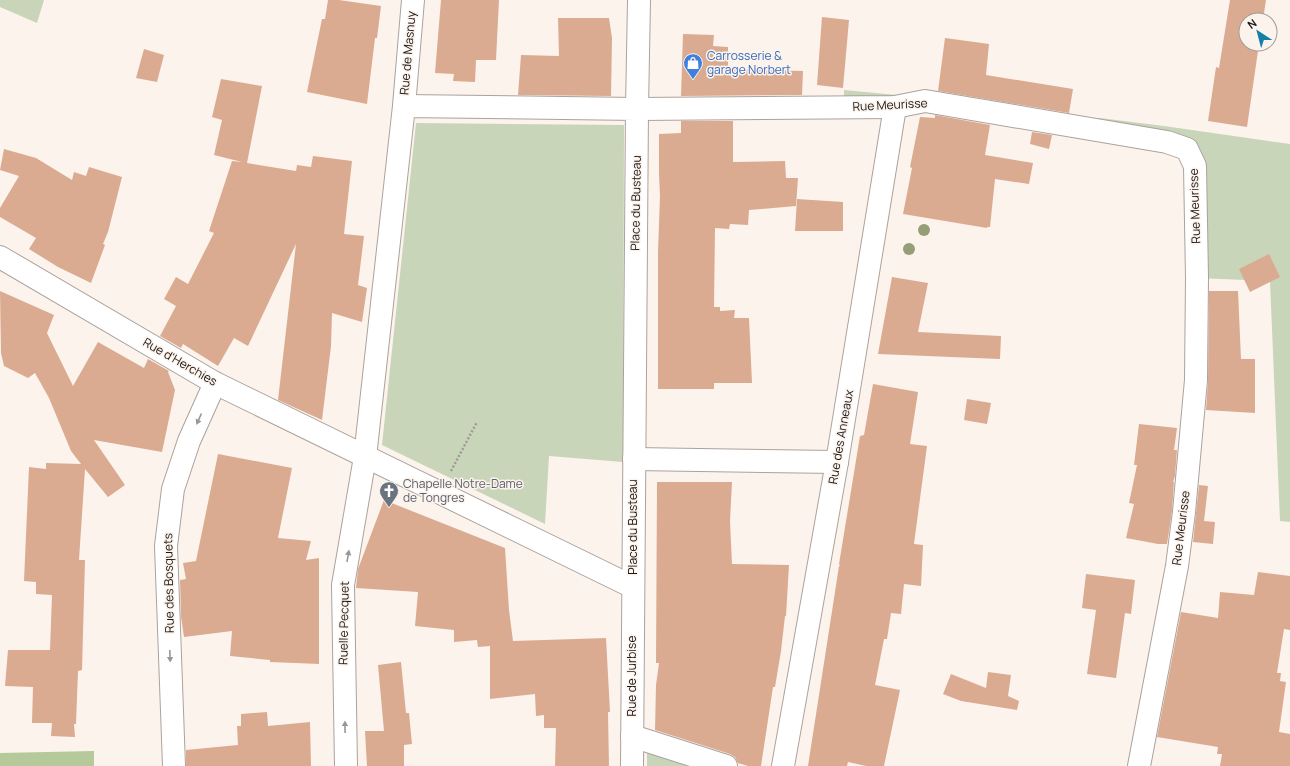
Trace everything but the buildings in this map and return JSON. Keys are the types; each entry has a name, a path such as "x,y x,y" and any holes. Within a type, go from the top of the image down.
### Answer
{"street":[{"name":"Rue de Masnuy","path":"404,106 412,0"},
{"name":"Place du Busteau","path":"365,457 633,587 639,0"},
{"name":"Rue Meurisse","path":"637,109 895,107 925,101 1167,142 1187,149 1195,166 1197,278 1196,388 1184,512 1176,566 1139,766"},
{"path":"365,457 404,106 637,109"},
{"name":"Rue des Anneaux","path":"783,766 837,462 895,107"},
{"name":"Rue d'Herchies","path":"0,257 215,383 365,457"},
{"name":"Rue des Bosquets","path":"174,766 166,546 173,489 189,441 215,383"},
{"name":"Ruelle Pecquet","path":"346,766 343,585 365,457"},
{"path":"634,460 837,462"},
{"name":"Rue de Jurbise","path":"632,766 633,587"},
{"path":"632,736 726,766"}],"path":[{"path":"439,493 477,422"}],"green space":[{"path":"0,0 44,0 37,23 0,7"},
{"path":"844,90 992,104 1068,120 1100,118 1290,144 1290,522 1280,521 1270,281 1197,278 1187,149 925,101 844,107"},
{"path":"416,123 624,125 623,462 549,456 545,524 382,445"},
{"path":"94,751 94,766 0,766 0,753"},
{"path":"647,752 690,766 647,766"}],"place":[{"name":"Carrosserie & garage Norbert","path":"693,80"},
{"name":"Chapelle Notre-Dame de Tongres","path":"389,508"}]}
